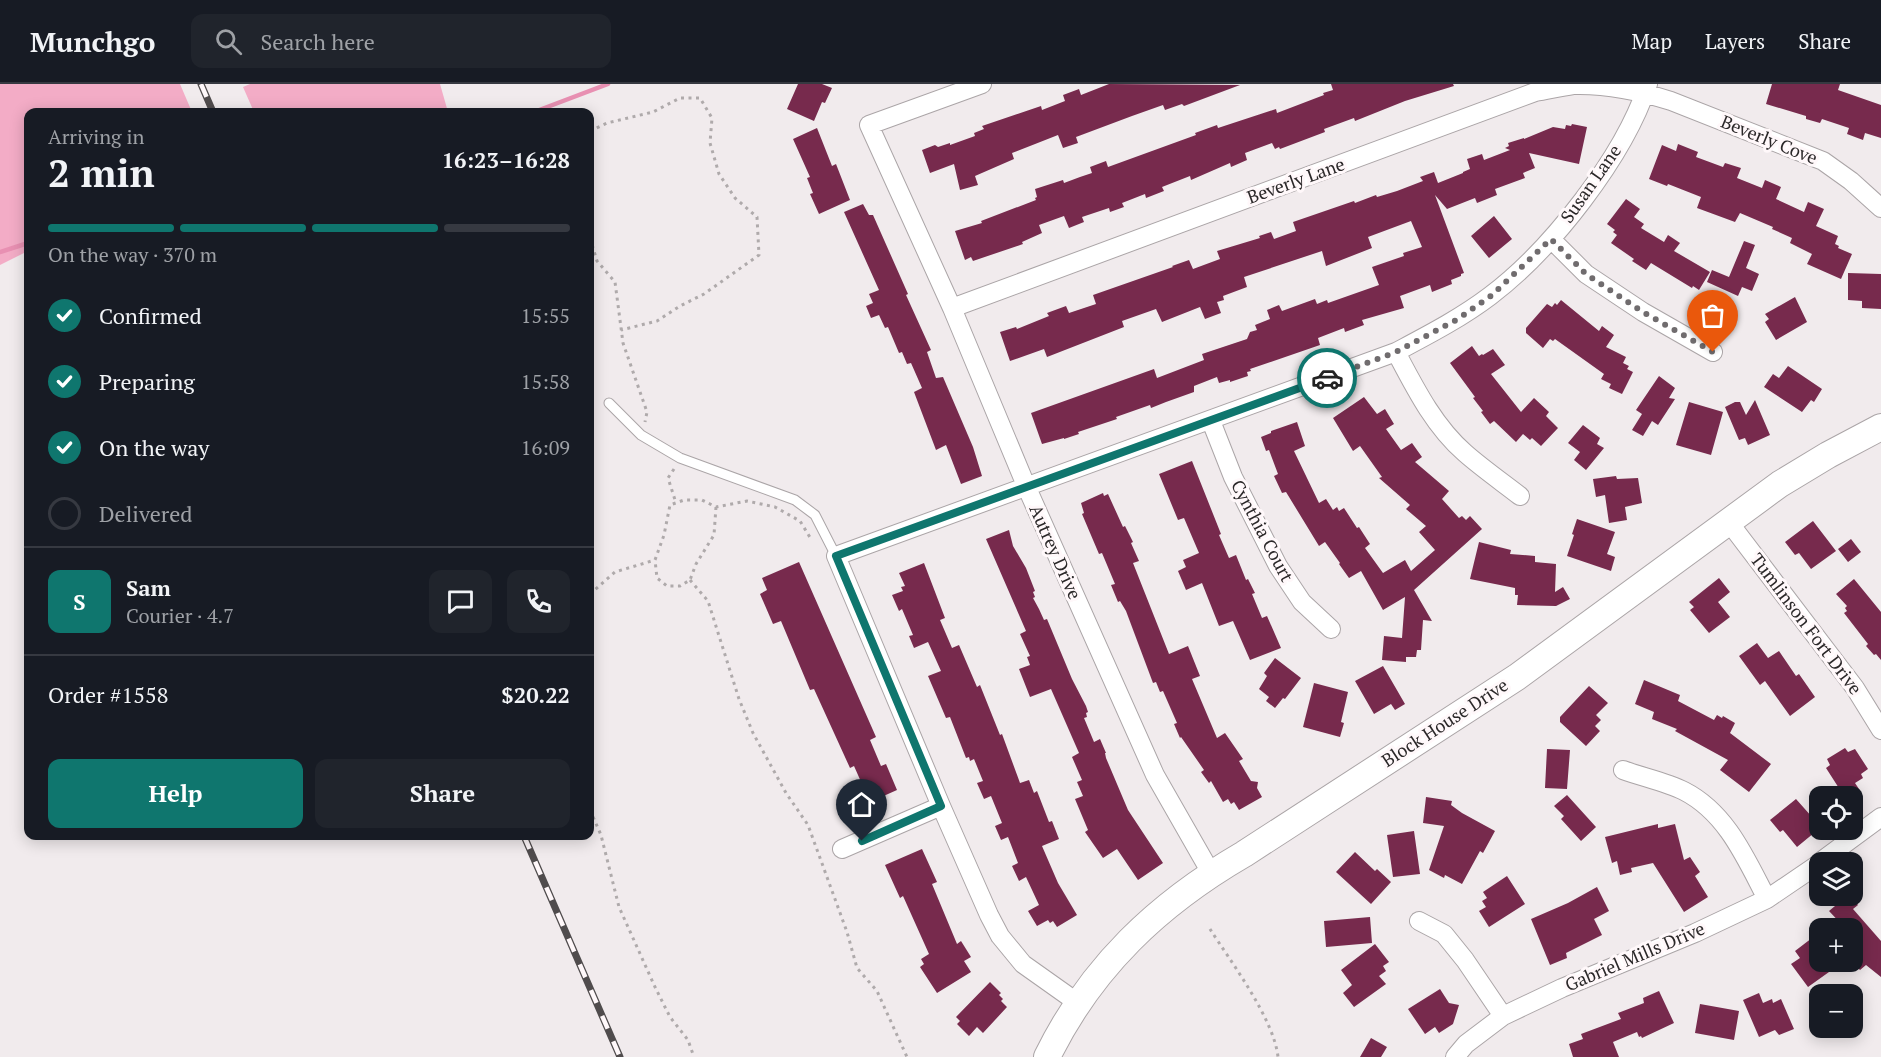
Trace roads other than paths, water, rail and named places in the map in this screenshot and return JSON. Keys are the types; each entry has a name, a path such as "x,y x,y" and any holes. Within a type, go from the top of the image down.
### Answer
{"street":[{"name":"Autrey Drive","path":"982,84 869,125 952,308 1027,488 1155,775 1211,873"},
{"name":"Beverly Lane","path":"952,308 1535,92 1573,85 1646,88"},
{"name":"Beverly Cove","path":"1646,88 1671,101 1823,161 1851,181 1881,208"},
{"name":"Susan Lane","path":"836,556 1396,352 1458,319 1492,295 1551,239 1595,182 1622,141 1646,88"},
{"path":"1551,239 1586,274 1643,312 1713,352"},
{"path":"1396,352 1416,391 1438,424 1464,452 1520,496"},
{"name":"Cynthia Court","path":"1211,421 1233,477 1278,566 1302,602 1331,629"},
{"name":"Block House Drive","path":"1047,1054 1078,1003 1106,965 1136,933 1174,900 1211,873 1517,677 1780,484 1881,427"},
{"name":"Tumlinson Fort Drive","path":"1728,521 1855,688 1881,730"},
{"path":"836,556 941,806 999,936 1023,964 1078,1003"},
{"path":"1623,770 1684,791 1709,809 1728,829 1767,899"},
{"path":"842,849 941,806"},
{"name":"Gabriel Mills Drive","path":"1835,852 1881,817"},
{"name":"Gabriel Mills Drive","path":"1455,1057 1466,1044 1503,1016 1562,988 1695,933 1767,899 1809,870"},
{"path":"1419,921 1444,934 1465,960 1503,1016"}],"lane":[{"path":"609,404 641,435 680,458 795,500 815,515 836,556"}],"waterway":[{"path":"545,108 608,84"},
{"path":"0,252 24,244"}],"railway":[{"path":"201,84 211,108"},
{"path":"526,840 620,1057"}]}
